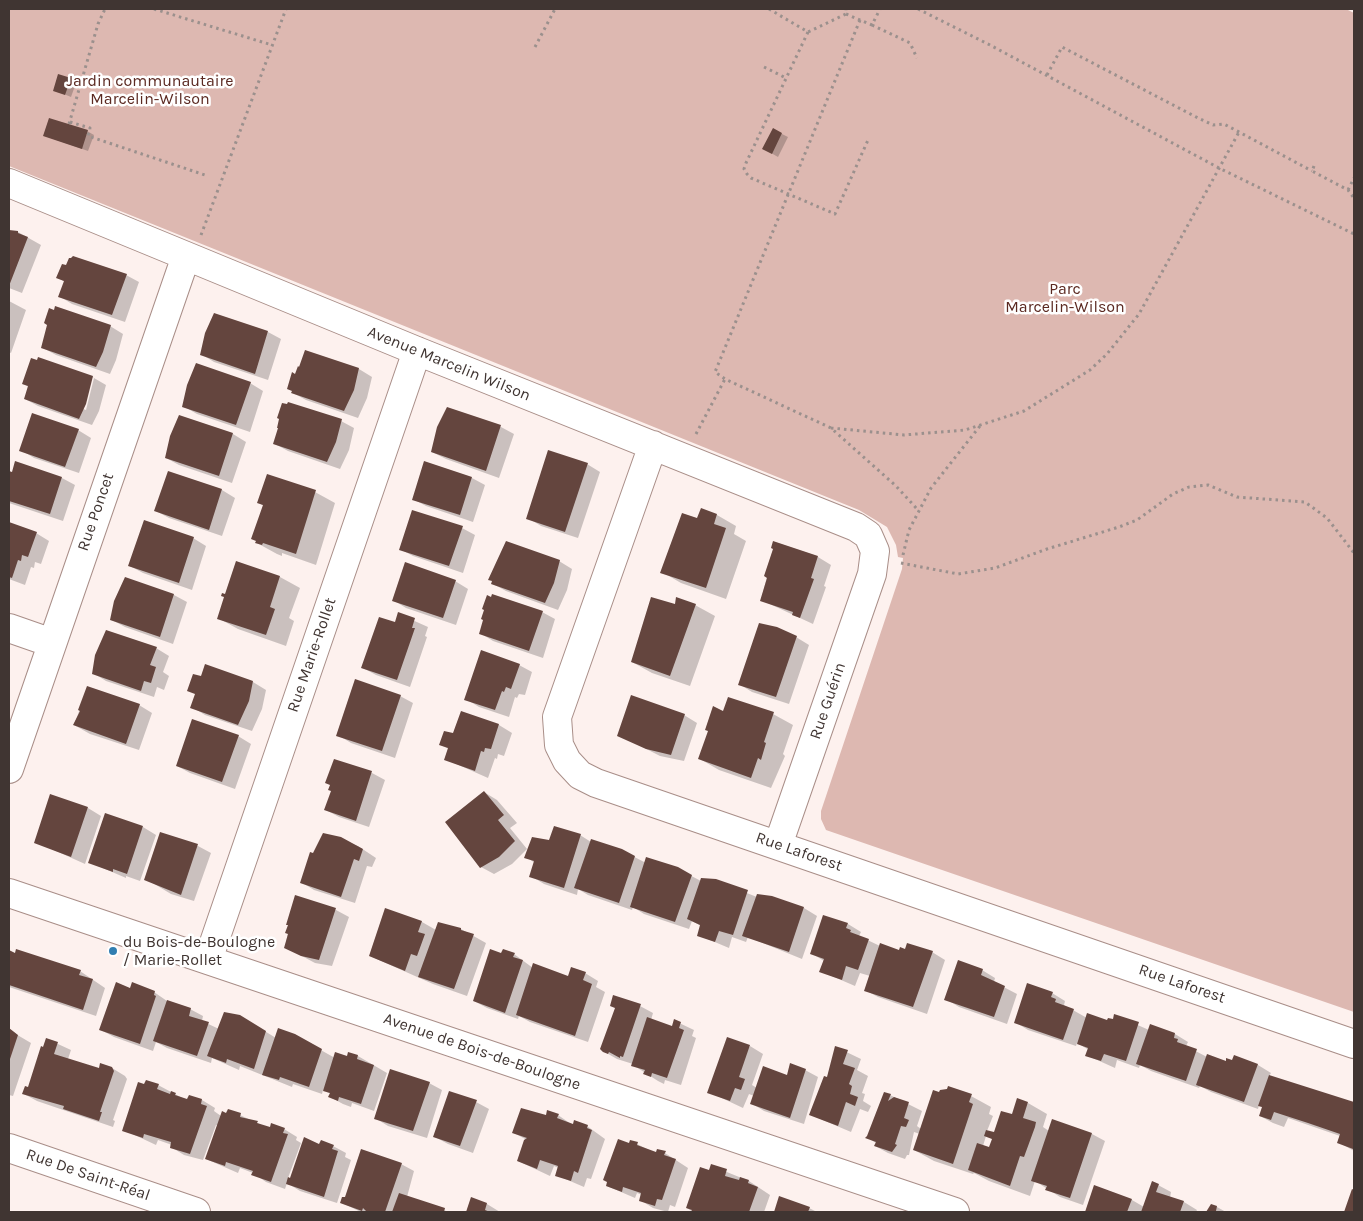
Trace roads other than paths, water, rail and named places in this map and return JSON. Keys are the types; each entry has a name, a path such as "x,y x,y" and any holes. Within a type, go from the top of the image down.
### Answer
{"street":[{"name":"Avenue Marcelin Wilson","path":"9,183 192,249 416,351 856,527 872,540 876,557"},
{"name":"Rue Poncet","path":"9,769 171,294 192,249"},
{"name":"Rue Marie-Rollet","path":"208,960 416,351"},
{"name":"Rue Laforest","path":"653,445 559,708 556,726 559,745 567,761 587,779 1354,1044"},
{"name":"Rue Guérin","path":"778,845 868,587 876,557"},
{"path":"9,628 52,643"},
{"name":"Avenue de Bois-de-Boulogne","path":"9,893 955,1212"},
{"name":"Rue De Saint-Réal","path":"9,1148 196,1212"}],"place":[{"name":"du Bois-de-Boulogne / Marie-Rollet","path":"113,951"}],"park label":[{"name":"Jardin communautaire Marcelin-Wilson","path":"150,90"},
{"name":"Parc Marcelin-Wilson","path":"1065,298"}]}
